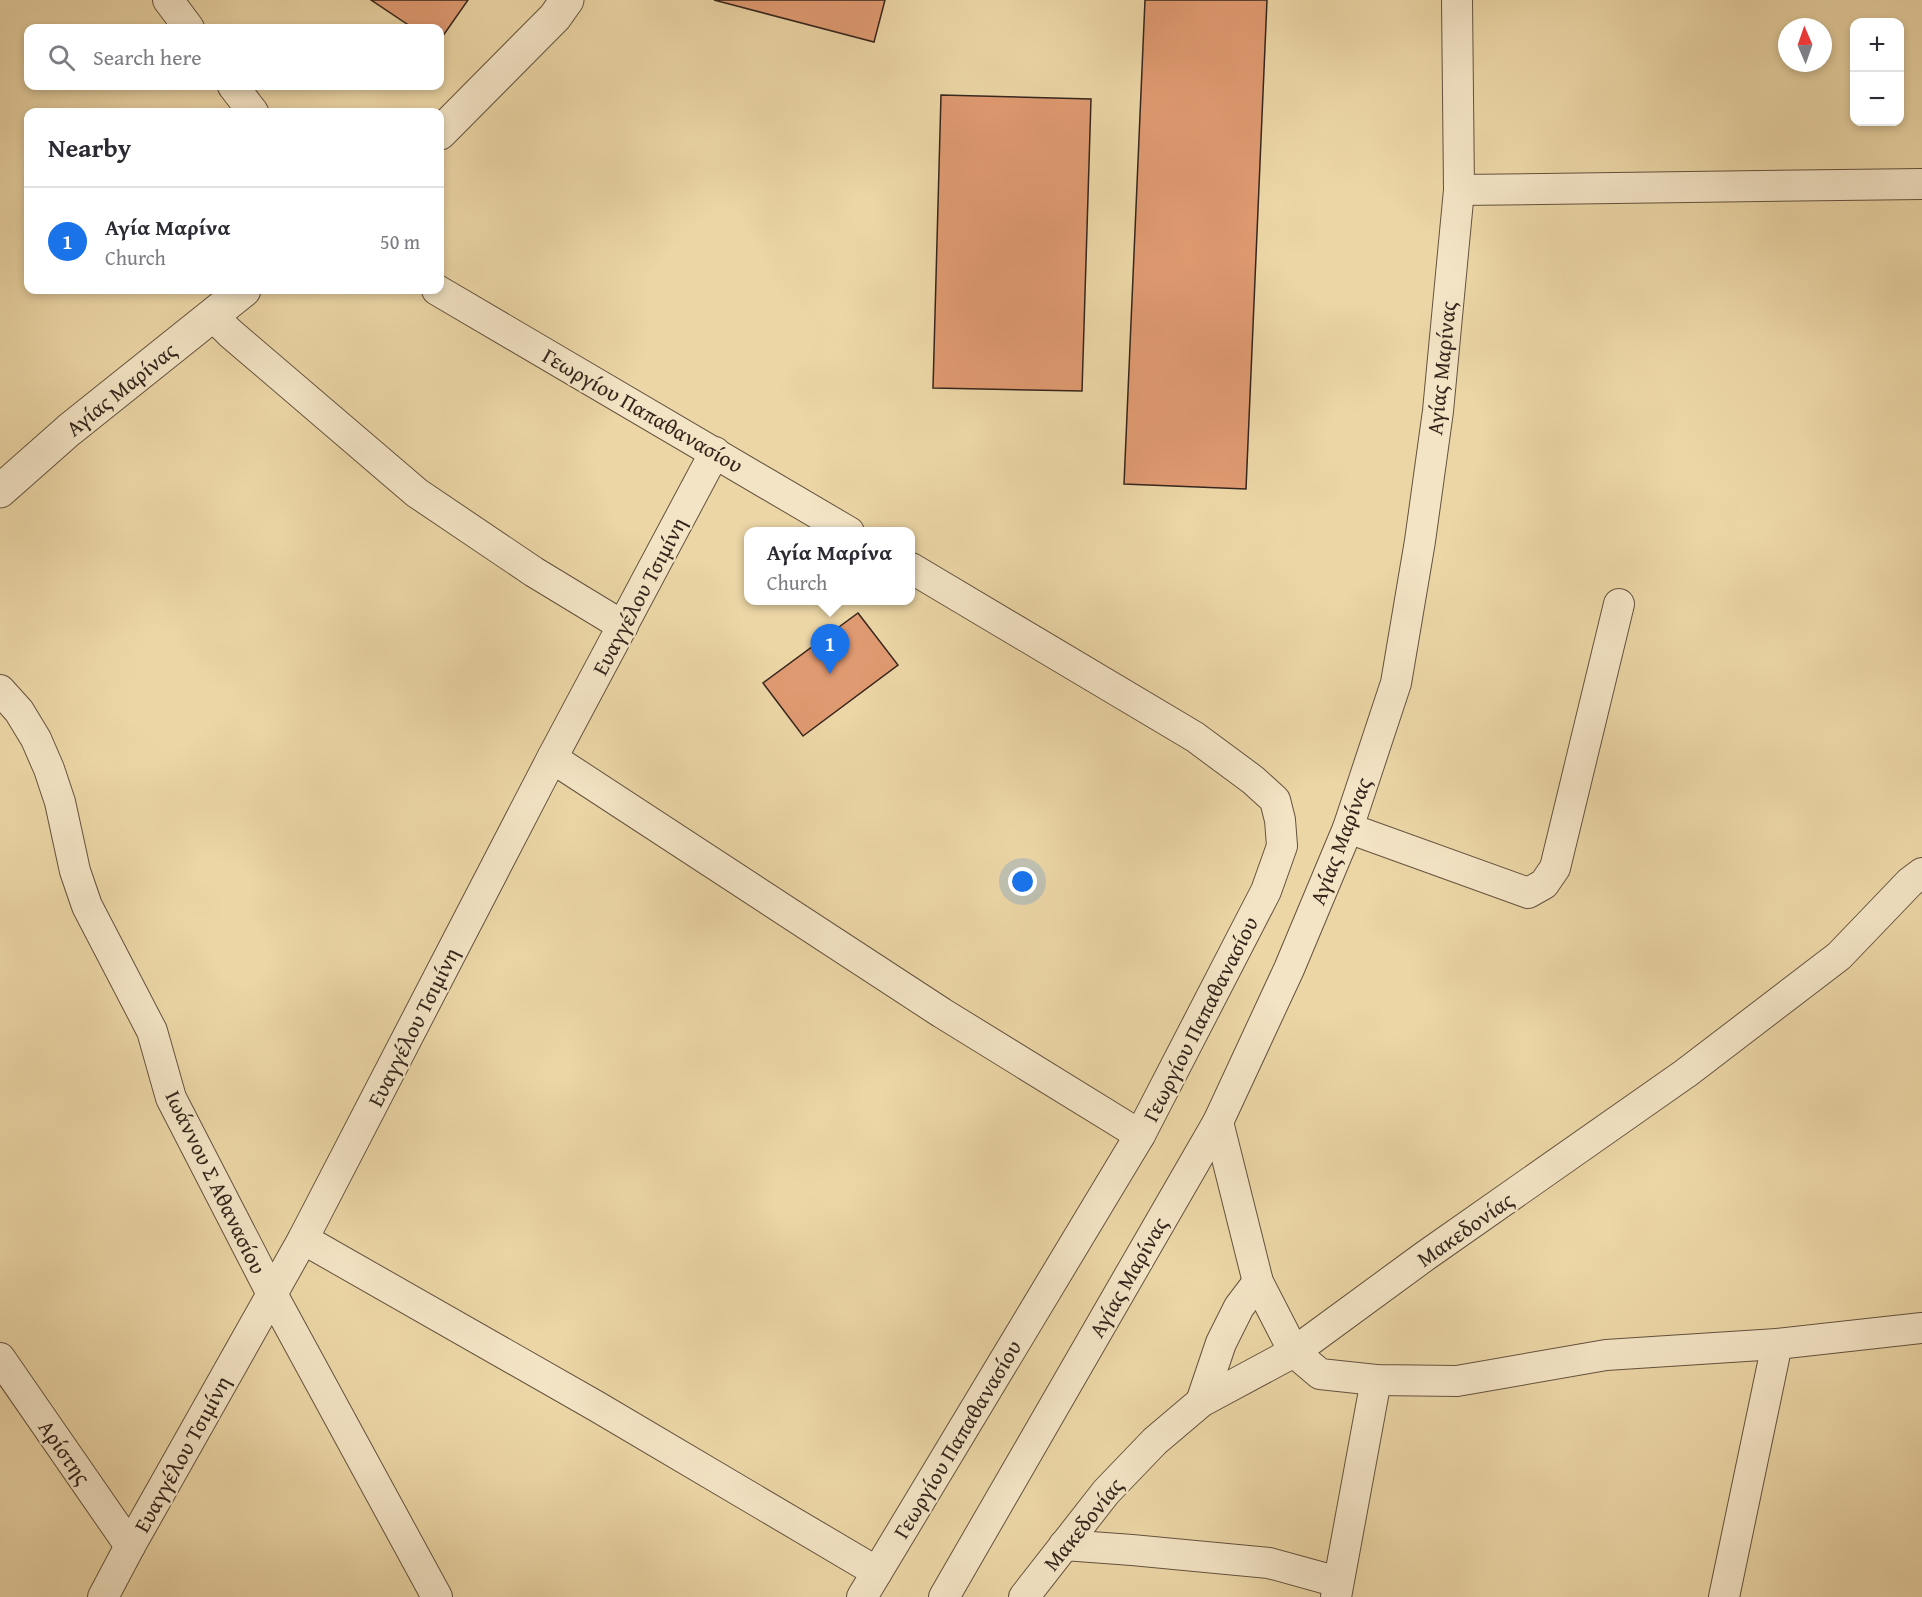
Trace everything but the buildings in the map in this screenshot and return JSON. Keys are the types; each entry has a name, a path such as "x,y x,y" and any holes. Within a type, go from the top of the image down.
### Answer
{"street":[{"path":"168,0 186,24"},
{"path":"444,129 555,17 567,0"},
{"name":"Αγίας Μαρίνας","path":"944,1597 1218,1122 1289,969 1348,828 1396,683 1420,540 1436,423 1459,190 1457,0"},
{"path":"236,90 250,108"},
{"path":"1459,190 1922,184"},
{"name":"Αγίας Μαρίνας","path":"0,491 69,430 239,294"},
{"name":"Γεωργίου Παπαθανασίου","path":"444,294 842,527"},
{"path":"212,315 417,493 534,572 623,626"},
{"name":"Ευαγγέλου Τσιμίνη","path":"103,1597 303,1239 552,758 715,452"},
{"name":"Γεωργίου Παπαθανασίου","path":"862,1597 1140,1135 1266,891 1282,846 1280,820 1275,800 1253,780 1195,737 915,570"},
{"path":"1348,828 1528,892 1544,884 1555,868 1619,604"},
{"name":"Ιωάννου Σ Αθανασίου","path":"0,690 19,711 45,759 60,802 75,871 87,906 152,1031 171,1098 272,1294 437,1597"},
{"path":"552,758 942,1013 1140,1135"},
{"name":"Μακεδονίας","path":"1024,1597 1106,1492 1155,1441 1201,1402 1294,1352 1425,1256 1686,1073 1839,956 1910,882 1922,873"},
{"path":"1218,1122 1258,1282 1294,1352 1320,1374 1376,1380 1457,1381 1606,1355 1777,1344 1922,1328"},
{"path":"303,1239 596,1406 877,1572"},
{"path":"1201,1402 1221,1343 1239,1307 1258,1282"},
{"path":"1724,1597 1777,1344"},
{"name":"Αρίστης","path":"0,1358 130,1546"},
{"path":"1064,1545 1269,1563 1337,1590 1376,1380"}],"place":[{"name":"Αγία Μαρίνα","path":"830,674"}]}
